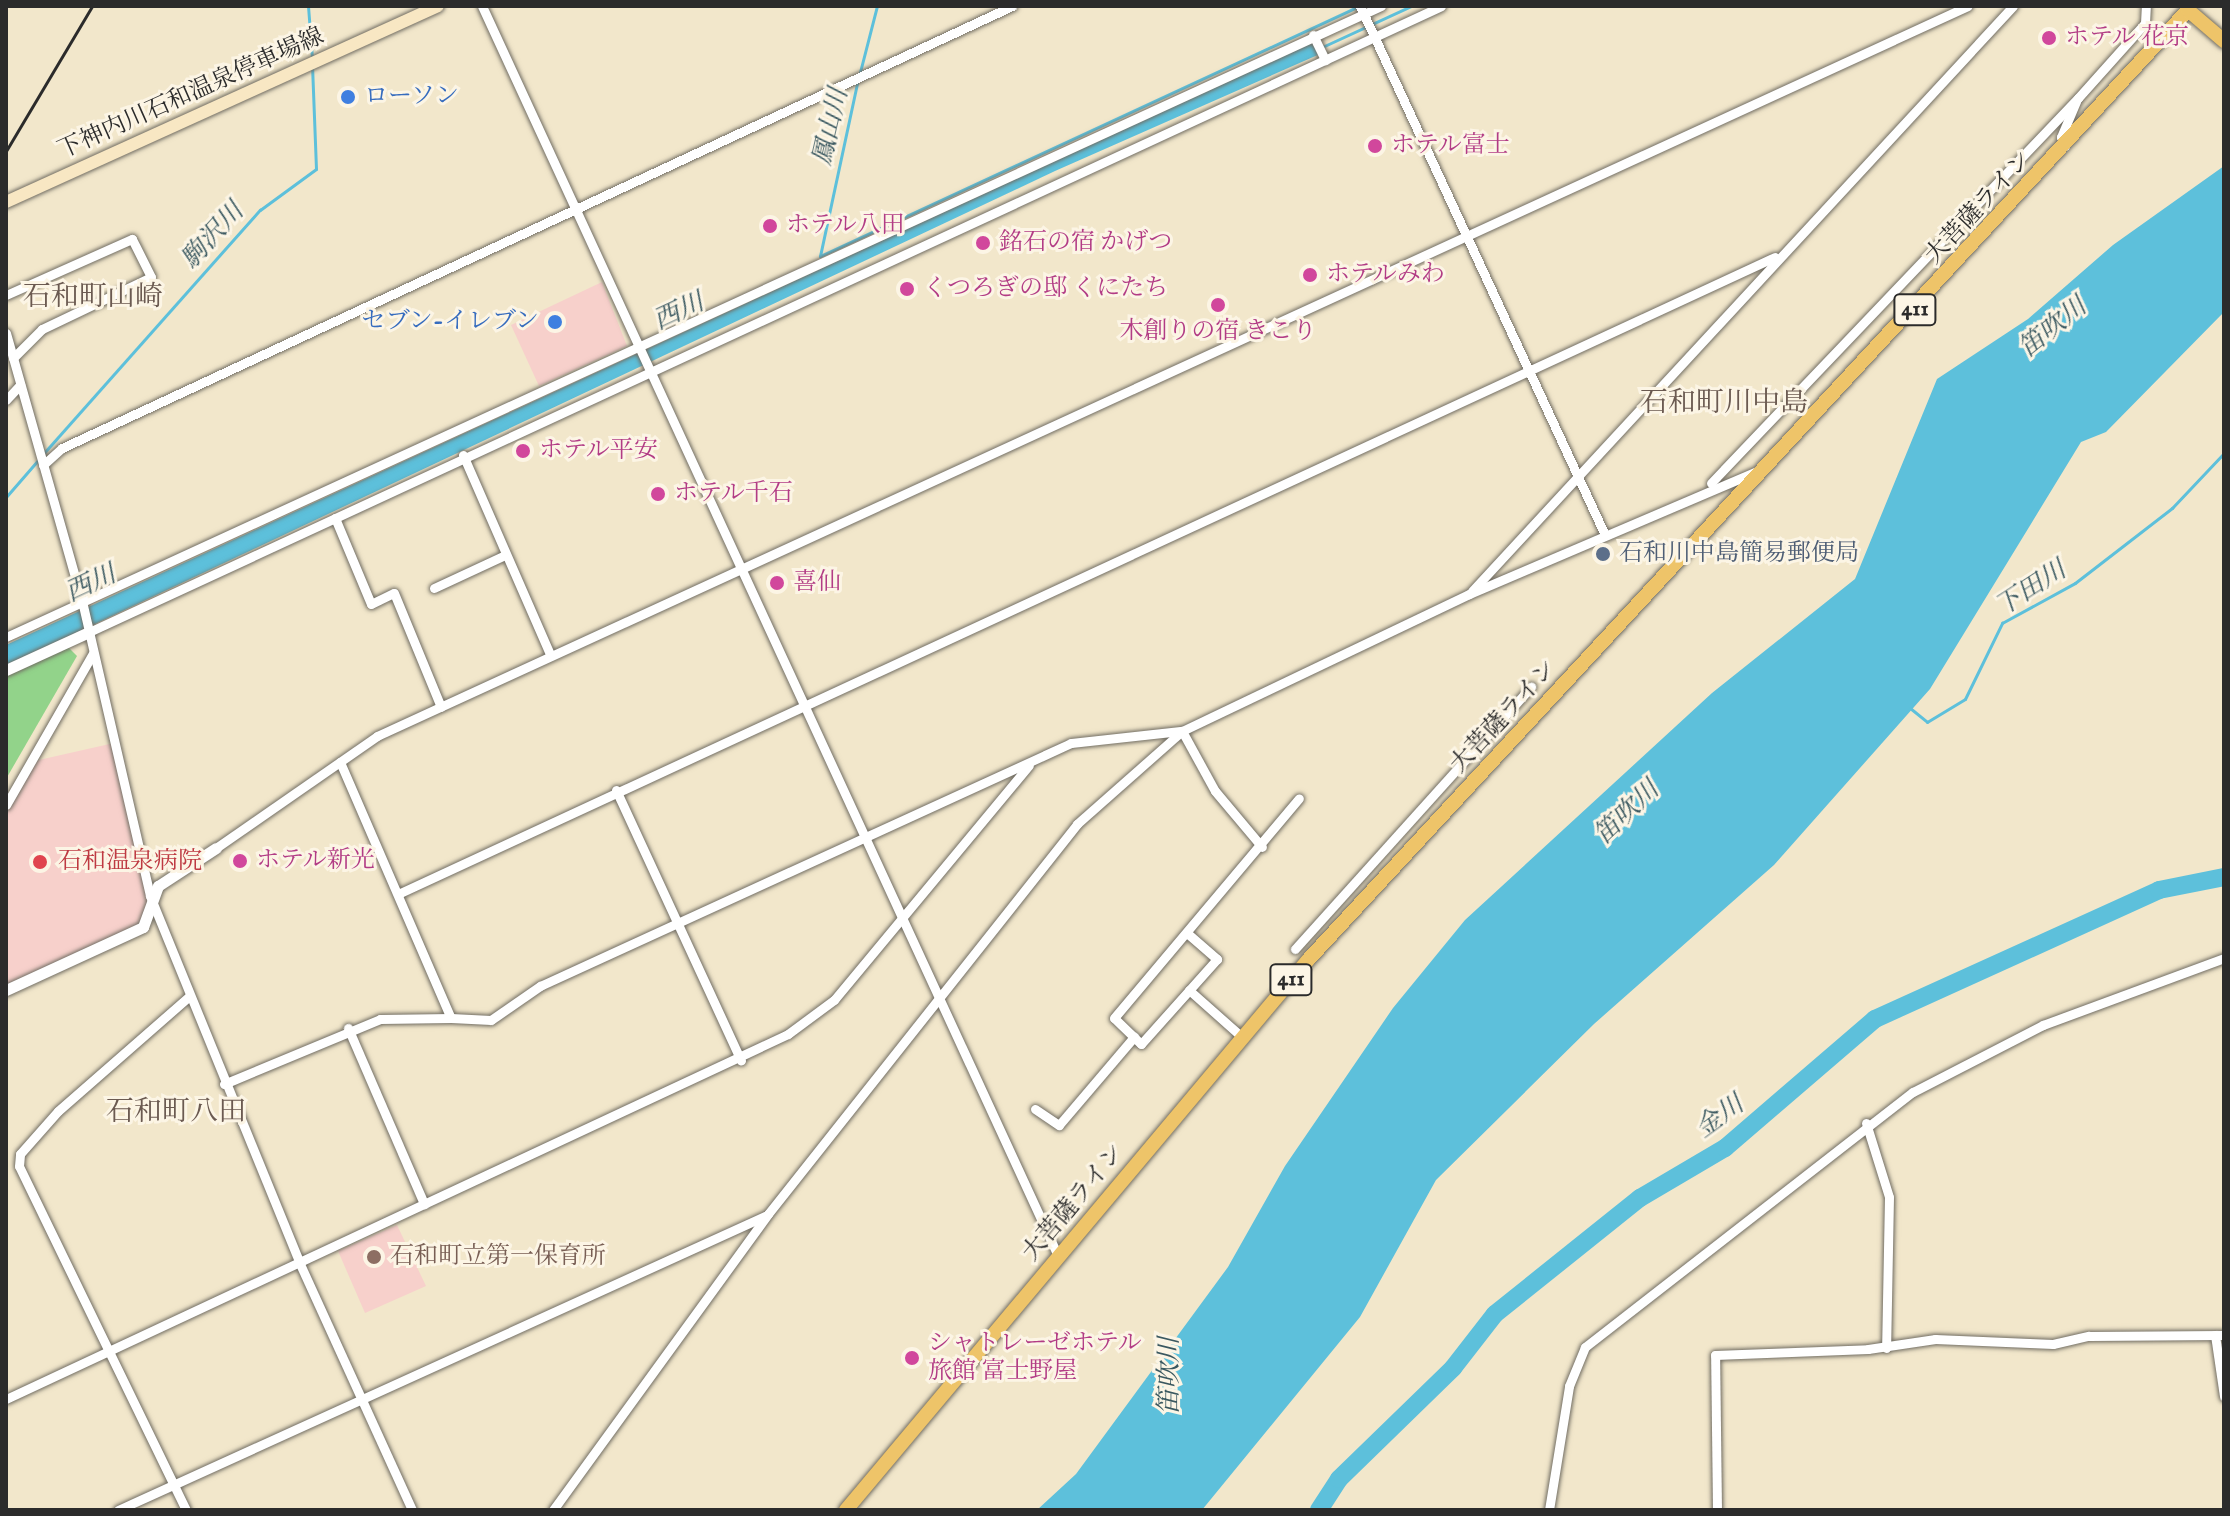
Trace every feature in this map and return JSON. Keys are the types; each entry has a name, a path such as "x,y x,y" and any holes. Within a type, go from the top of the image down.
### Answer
{"highway":[{"name":"大菩薩ライン","path":"846,1510 1242,1037 1375,888 1760,470 2065,147 2188,7 2224,41"}],"main road":[{"name":"下神内川石和温泉停車場線","path":"6,202 438,6"}],"street":[{"path":"482,6 572,210 639,346 899,920 1058,1256"},
{"path":"43,465 62,448 1012,6"},
{"path":"6,637 1315,37 1362,12 1381,6"},
{"path":"6,670 335,518 463,455 1371,35 1441,6"},
{"path":"6,990 143,927 150,896 340,762 441,707 737,568 1968,6"},
{"path":"1469,594 1775,257 2013,6"},
{"path":"1705,488 2078,98 2145,23 2146,6"},
{"path":"1362,12 1573,477 1605,535"},
{"path":"1315,37 1324,57"},
{"path":"2065,147 2061,137 2078,98"},
{"path":"6,295 132,239 151,277 42,329 13,358"},
{"path":"398,894 1523,369 1775,257"},
{"path":"6,333 83,604 150,896 188,997 300,1264 412,1510"},
{"path":"6,400 20,385"},
{"path":"463,455 503,556 551,656"},
{"path":"553,1510 768,1214 1077,824 1182,731 1469,594 1705,488 1760,470"},
{"path":"335,518 371,604 394,593 441,707"},
{"path":"434,588 503,556"},
{"path":"6,805 93,653"},
{"path":"1295,949 1531,687"},
{"path":"224,1084 348,1028 380,1019 491,1020 540,986 861,837 1029,765 1071,743 1182,731"},
{"path":"1182,731 1215,791 1262,847"},
{"path":"340,762 451,1018"},
{"path":"6,1399 741,1060 834,1000 1029,765"},
{"path":"616,790 741,1060"},
{"path":"1187,933 1217,959 1141,1044 1114,1018 1187,933 1262,847 1299,798"},
{"path":"1363,873 1375,888"},
{"path":"1549,1510 1569,1386 1585,1347 1635,1314 1866,1123 2043,1025 2224,958"},
{"path":"1189,990 1242,1037"},
{"path":"186,1510 20,1154 58,1111 188,997"},
{"path":"348,1028 424,1204"},
{"path":"1035,1109 1059,1125 1134,1037"},
{"path":"1866,1123 1889,1197 1886,1348"},
{"path":"118,1510 768,1214"},
{"path":"1717,1510 1715,1355 1886,1348 1935,1339 2053,1344 2089,1336 2220,1335 2224,1396"}],"shaded area":[{"path":"602,282 627,346 539,386 511,325"},
{"path":"114,743 150,896 143,927 6,990 6,805 30,762"},
{"path":"397,1225 426,1286 365,1313 338,1251"}],"green space":[{"path":"67,646 77,656 6,779 6,675"}],"water":[{"path":"1314,41 1320,54 1055,171 6,666 6,645"},
{"name":"笛吹川","path":"2224,166 2224,312 2106,432 2081,442 1930,689 1774,865 1594,1024 1436,1180 1360,1317 1202,1510 1037,1510 1076,1474 1228,1267 1285,1166 1393,1008 1465,920 1712,693 1855,579 1937,379 2028,319 2113,245"}],"waterway":[{"name":"駒沢川","path":"308,6 312,58"},
{"name":"鳳山川","path":"860,72 877,6"},
{"name":"西川","path":"820,256 1359,6"},
{"path":"1320,48 1411,6"},
{"name":"駒沢川","path":"43,454 260,210 316,169 312,66"},
{"name":"鳳山川","path":"820,256 858,79"},
{"name":"下田川","path":"1910,708 1927,722 1965,699 2002,623 2075,583 2172,508 2224,453"},
{"name":"駒沢川","path":"6,497 38,460"},
{"name":"金川","path":"1319,1510 1339,1479 1453,1368 1495,1314 1640,1198 1725,1148 1875,1019 2159,890 2224,877"}],"railway":[{"path":"6,151 92,6"}],"place":[{"name":"ホテル 花京","path":"2049,38"},
{"name":"ローソン","path":"348,97"},
{"name":"ホテル富士","path":"1375,146"},
{"name":"ホテル八田","path":"770,226"},
{"name":"銘石の宿 かげつ","path":"983,243"},
{"name":"ホテルみわ","path":"1310,275"},
{"name":"くつろぎの邸 くにたち","path":"907,289"},
{"name":"木創りの宿 きこり","path":"1218,305"},
{"name":"セブン-イレブン","path":"555,322"},
{"name":"ホテル平安","path":"523,451"},
{"name":"ホテル千石","path":"658,494"},
{"name":"石和川中島簡易郵便局","path":"1603,554"},
{"name":"喜仙","path":"777,583"},
{"name":"ホテル新光","path":"240,861"},
{"name":"石和温泉病院","path":"40,862"},
{"name":"石和町立第一保育所","path":"374,1257"},
{"name":"シャトレーゼホテル 旅館 富士野屋","path":"912,1358"}],"district":[{"name":"石和町山崎","path":"93,298"},
{"name":"石和町川中島","path":"1724,404"},
{"name":"石和町八田","path":"176,1113"}]}
